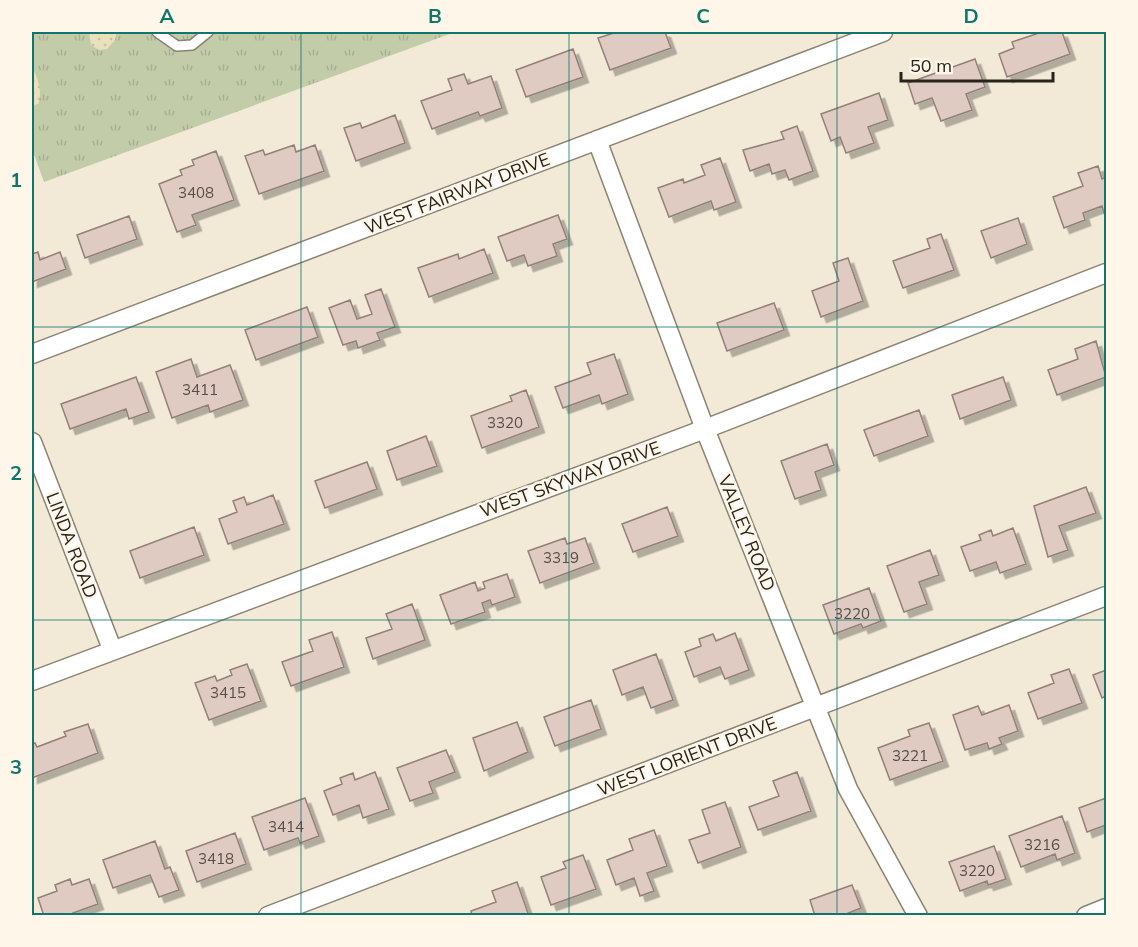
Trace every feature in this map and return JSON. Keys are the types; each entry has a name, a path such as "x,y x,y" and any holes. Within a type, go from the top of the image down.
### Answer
{"street":[{"name":"WEST FAIRWAY DRIVE","path":"32,354 883,32"},
{"name":"VALLEY ROAD","path":"597,140 705,429 848,789 918,915"},
{"name":"WEST SKYWAY DRIVE","path":"32,681 112,649 705,429 1107,273"},
{"name":"LINDA ROAD","path":"32,442 112,649"},
{"name":"WEST LORIENT DRIVE","path":"268,915 1107,596"},
{"path":"1086,915 1107,908"}],"lane":[{"path":"157,32 177,46 192,45 208,32"}],"green space":[{"path":"32,32 455,32 44,182 32,149"}],"sand":[{"path":"89,32 117,32 115,40 107,49 99,50 91,45"},
{"path":"32,67 38,80 40,94 39,103 32,107"}],"building":[{"path":"617,32 665,32 671,48 610,70 598,38"},
{"path":"1042,32 1062,32 1070,54 1007,77 999,54 1014,48 1012,42"},
{"path":"573,49 583,77 526,97 516,70"},
{"path":"975,59 985,87 966,94 972,110 941,121 932,98 915,104 908,83"},
{"path":"464,74 468,84 491,76 502,108 480,116 478,112 432,129 421,101 452,90 448,79"},
{"path":"879,93 888,120 868,127 874,143 846,153 840,137 831,141 821,114"},
{"path":"395,115 405,143 356,161 344,128 360,123 362,128"},
{"path":"797,126 813,171 789,180 785,170 772,174 769,164 750,171 743,150 784,139 781,132"},
{"path":"294,145 296,152 315,145 324,171 259,194 245,156 263,150 265,155"},
{"path":"216,151 234,200 192,215 196,225 177,232 159,184 182,175 180,170 194,165 192,160"},
{"path":"720,158 736,202 714,210 711,201 669,217 658,188 683,179 684,183 705,175 701,165"},
{"path":"1098,166 1102,179 1106,177 1106,212 1104,213 1102,206 1083,213 1085,220 1064,228 1053,197 1083,186 1078,173"},
{"path":"558,215 567,239 553,244 557,256 528,266 524,255 507,261 498,237"},
{"path":"129,216 137,239 85,258 77,235"},
{"path":"1018,218 1027,244 991,258 981,231"},
{"path":"941,234 954,270 903,288 893,261 930,248 927,239"},
{"path":"484,249 493,273 429,297 418,268 458,254 459,259"},
{"path":"38,252 40,260 60,252 66,269 32,282 32,254"},
{"path":"848,258 863,301 821,317 812,291 839,281 833,263"},
{"path":"381,289 395,327 377,333 380,340 358,348 356,341 343,345 329,308 350,300 357,319 372,314 365,295"},
{"path":"774,303 784,330 727,351 717,323"},
{"path":"307,307 318,337 256,360 245,330"},
{"path":"1096,341 1106,377 1057,395 1048,370 1078,359 1075,349"},
{"path":"614,354 628,394 602,404 599,395 563,408 555,387 591,374 587,363"},
{"path":"191,359 197,377 230,365 243,400 210,412 208,405 172,418 156,372"},
{"path":"136,377 149,412 129,419 126,409 70,429 61,404"},
{"path":"1003,377 1011,400 960,419 952,395"},
{"path":"526,390 539,427 482,448 471,416 512,401 510,396"},
{"path":"919,410 928,436 874,456 864,430"},
{"path":"426,436 437,466 397,480 387,451"},
{"path":"827,444 834,465 815,472 821,490 795,499 781,461"},
{"path":"367,462 377,489 325,508 315,481"},
{"path":"1086,487 1096,513 1059,526 1068,550 1048,557 1034,506"},
{"path":"273,495 284,524 228,544 219,519 237,512 233,501 244,497 247,505"},
{"path":"667,507 678,536 633,552 622,524"},
{"path":"194,527 204,555 140,578 130,551"},
{"path":"1013,528 1026,564 1000,573 996,562 970,571 961,547 981,540 979,535 991,530 993,536"},
{"path":"565,538 567,544 585,538 594,563 540,583 528,551"},
{"path":"930,550 939,575 919,582 927,604 904,612 887,566"},
{"path":"507,574 515,597 492,605 490,600 482,603 485,612 451,624 440,595 475,582 478,591 485,588 483,582"},
{"path":"869,588 881,621 863,628 861,624 834,634 823,605"},
{"path":"412,604 425,640 373,659 366,638 392,629 386,614"},
{"path":"332,632 344,667 291,686 282,662 313,651 309,640"},
{"path":"735,633 749,670 725,679 720,667 694,677 685,652 701,646 699,639 713,634 716,641"},
{"path":"656,654 673,700 651,708 643,687 622,695 613,670"},
{"path":"247,664 261,701 209,720 195,683 215,676 217,681 232,675 230,670"},
{"path":"1069,669 1082,703 1038,719 1028,693 1054,683 1051,675"},
{"path":"1106,670 1106,696 1102,698 1093,675"},
{"path":"591,700 601,729 555,746 544,717"},
{"path":"1009,705 1018,731 999,738 1002,744 989,749 987,743 965,750 953,715 978,706 982,715"},
{"path":"517,722 528,752 484,771 473,738"},
{"path":"929,723 943,761 890,780 878,748 910,736 908,730"},
{"path":"88,724 98,753 32,778 32,744 35,743 37,747 66,736 64,732"},
{"path":"446,750 455,772 429,782 433,793 410,801 397,768"},
{"path":"375,772 389,809 363,818 359,805 333,815 324,791 342,784 340,778 353,773 355,780"},
{"path":"797,772 811,811 758,830 749,807 779,796 773,781"},
{"path":"305,798 319,836 300,843 298,838 264,850 252,817"},
{"path":"1106,798 1106,825 1087,832 1079,808"},
{"path":"725,802 741,847 698,863 689,840 710,833 702,810"},
{"path":"1062,816 1075,853 1057,860 1055,854 1021,867 1009,836"},
{"path":"654,830 667,866 647,873 654,891 640,896 634,878 616,885 607,860 633,850 629,839"},
{"path":"235,833 246,864 197,882 186,851"},
{"path":"155,841 165,869 170,867 179,890 159,897 150,875 113,888 103,860"},
{"path":"994,846 1006,879 988,885 987,881 960,891 949,862"},
{"path":"583,855 596,889 551,905 541,877 566,868 563,862"},
{"path":"70,879 72,885 89,879 98,904 73,913 74,916 44,916 38,898 57,891 55,885"},
{"path":"517,882 529,916 472,916 471,911 496,902 492,891"},
{"path":"852,885 861,908 841,916 815,916 810,900"}]}
